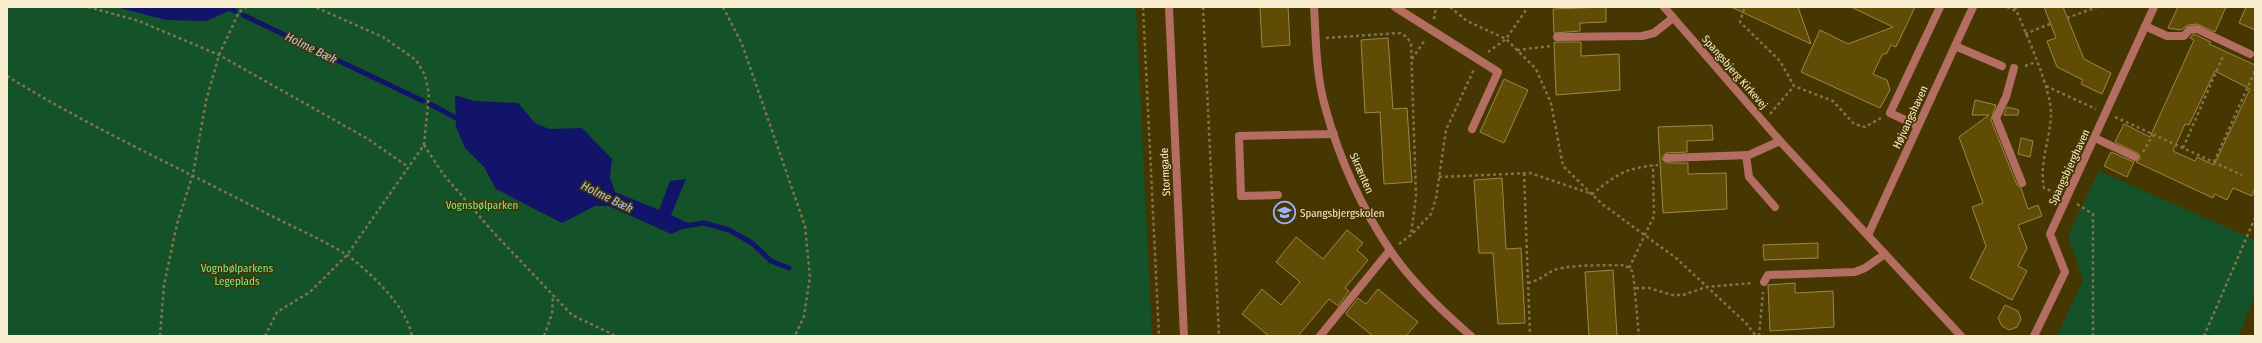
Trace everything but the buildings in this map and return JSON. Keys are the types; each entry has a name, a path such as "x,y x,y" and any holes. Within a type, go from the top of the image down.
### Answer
{"street":[{"name":"Stormgade","path":"1169,7 1184,336"},
{"name":"Skrænten","path":"1314,7 1317,60 1325,109 1360,197 1390,250 1416,282 1451,318 1472,336"},
{"path":"1395,7 1498,72 1472,129"},
{"name":"Spangsbjerg Kirkevej","path":"1664,7 1763,122 1960,336"},
{"path":"1918,126 1890,113 1940,7"},
{"name":"Højvangshaven","path":"1868,235 1973,7"},
{"name":"Spangsbjerghaven","path":"2034,336 2065,272 2050,234 2154,7"},
{"path":"1556,37 1642,36 1654,33 1673,18"},
{"path":"2145,26 2167,36 2184,36 2189,30 2197,29 2250,54"},
{"path":"1955,46 2002,66"},
{"path":"2014,68 2006,97 1996,118 2022,183"},
{"path":"1278,195 1241,196 1239,136 1334,134"},
{"path":"2095,138 2135,157"},
{"path":"1667,158 1746,155 1763,150 1780,140"},
{"path":"1746,155 1750,177 1775,207"},
{"path":"1320,336 1390,250"},
{"path":"1764,282 1768,275 1855,272 1865,268 1885,254"}],"path":[{"path":"88,7 139,21 219,55 368,139 407,166"},
{"path":"160,336 164,285 177,224 193,174 206,101 219,55 239,12 246,7"},
{"path":"265,336 277,312 310,292 347,255 407,166 424,145 429,94 424,75 416,60 383,37 316,7"},
{"path":"723,7 742,44 804,226 810,277 804,316 794,336"},
{"path":"1143,7 1159,336"},
{"path":"1203,7 1219,336"},
{"path":"1450,7 1467,21 1506,39 1536,69 1551,103 1563,166 1592,194 1644,236 1676,258 1746,323 1756,336"},
{"path":"1390,250 1411,235 1431,214 1439,177 1446,130 1478,60 1506,39 1528,7"},
{"path":"2007,7 2017,11"},
{"path":"2015,7 2045,86 2051,114 2041,174 2044,188 2093,214 2093,336"},
{"path":"2067,18 2098,7"},
{"path":"1744,9 1740,22 1780,60 1794,86 1833,100 1854,124 1865,128 1890,113"},
{"path":"2025,34 2050,24"},
{"path":"1316,39 1400,33 1407,37 1411,44 1416,196 1411,235"},
{"path":"1517,50 1551,47 1556,37"},
{"path":"2183,148 2228,44"},
{"path":"2214,162 2255,71"},
{"path":"7,76 48,101 193,174 347,255 386,290 410,327 412,336"},
{"path":"1763,122 1794,86"},
{"path":"2045,86 2242,175"},
{"path":"2135,157 2142,154 2153,135"},
{"path":"424,145 443,174 489,228 572,315 616,336"},
{"path":"1592,194 1619,173 1632,168 1661,165 1667,158"},
{"path":"1629,268 1654,216 1653,166"},
{"path":"1524,173 1530,336"},
{"path":"1439,177 1530,173 1592,194"},
{"path":"2204,336 2255,218"},
{"path":"1528,283 1539,281 1550,272 1561,268 1625,265 1633,272 1636,288 1638,336"},
{"path":"1636,288 1650,288 1672,295 1683,295 1706,287 1764,282 1759,336"},
{"path":"544,336 552,314 553,295"}],"green space":[{"path":"7,7 1136,7 1152,336 7,336"},
{"path":"2099,171 2255,240 2255,295 2239,336 2057,336 2083,280 2068,235"}],"water":[{"path":"116,7 230,7 231,10 207,21 166,20"},
{"path":"455,95 474,101 518,103 535,123 549,129 582,128 612,159 610,177 615,192 659,210 670,181 686,179 671,215 692,225 671,234 609,206 595,206 562,223 496,189 484,167 465,148 456,127"}],"waterway":[{"name":"Holme Bæk","path":"227,7 235,11"},
{"name":"Holme Bæk","path":"243,15 423,101"},
{"name":"Holme Bæk","path":"430,104 462,121"},
{"name":"Holme Bæk","path":"685,226 704,223 729,230 752,243 771,261 789,268"}],"place":[{"name":"Spangsbjergskolen","path":"1285,213"}],"park label":[{"name":"Vognsbølparken","path":"482,205"},
{"name":"Vognbølparkens Legeplads","path":"237,274"}]}
